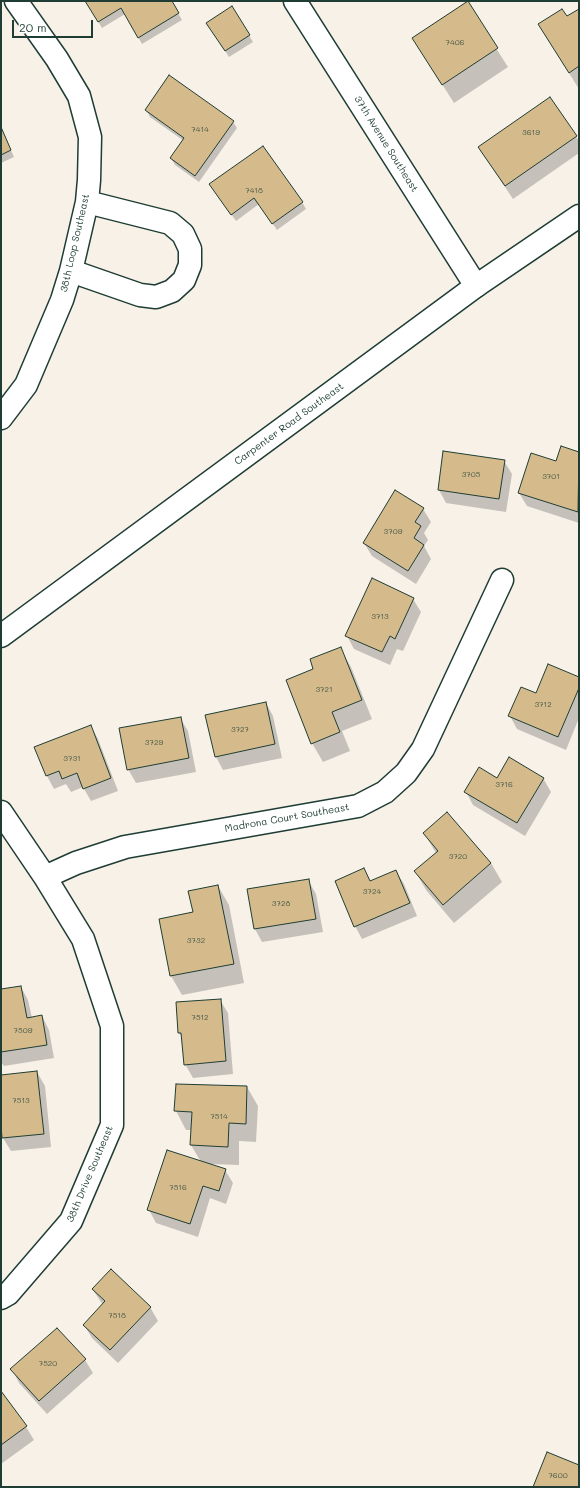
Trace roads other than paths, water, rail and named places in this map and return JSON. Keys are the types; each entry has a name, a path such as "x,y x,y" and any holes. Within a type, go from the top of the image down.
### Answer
{"street":[{"name":"38th Loop Southeast","path":"1,418 26,385 62,300 71,271 87,202 90,137 79,96 57,59 16,1"},
{"name":"37th Avenue Southeast","path":"295,1 476,286"},
{"path":"71,271 140,295 156,297 172,292 184,280 190,265 190,249 183,234 170,223 87,202"},
{"name":"Carpenter Road Southeast","path":"1,636 476,286 579,216"},
{"name":"Madrona Court Southeast","path":"45,877 76,863 125,847 358,806 385,792 406,773 423,749 502,580"},
{"name":"38th Drive Southeast","path":"1,812 45,877 83,939 112,1026 112,1125 71,1222 8,1294 1,1298"}]}
